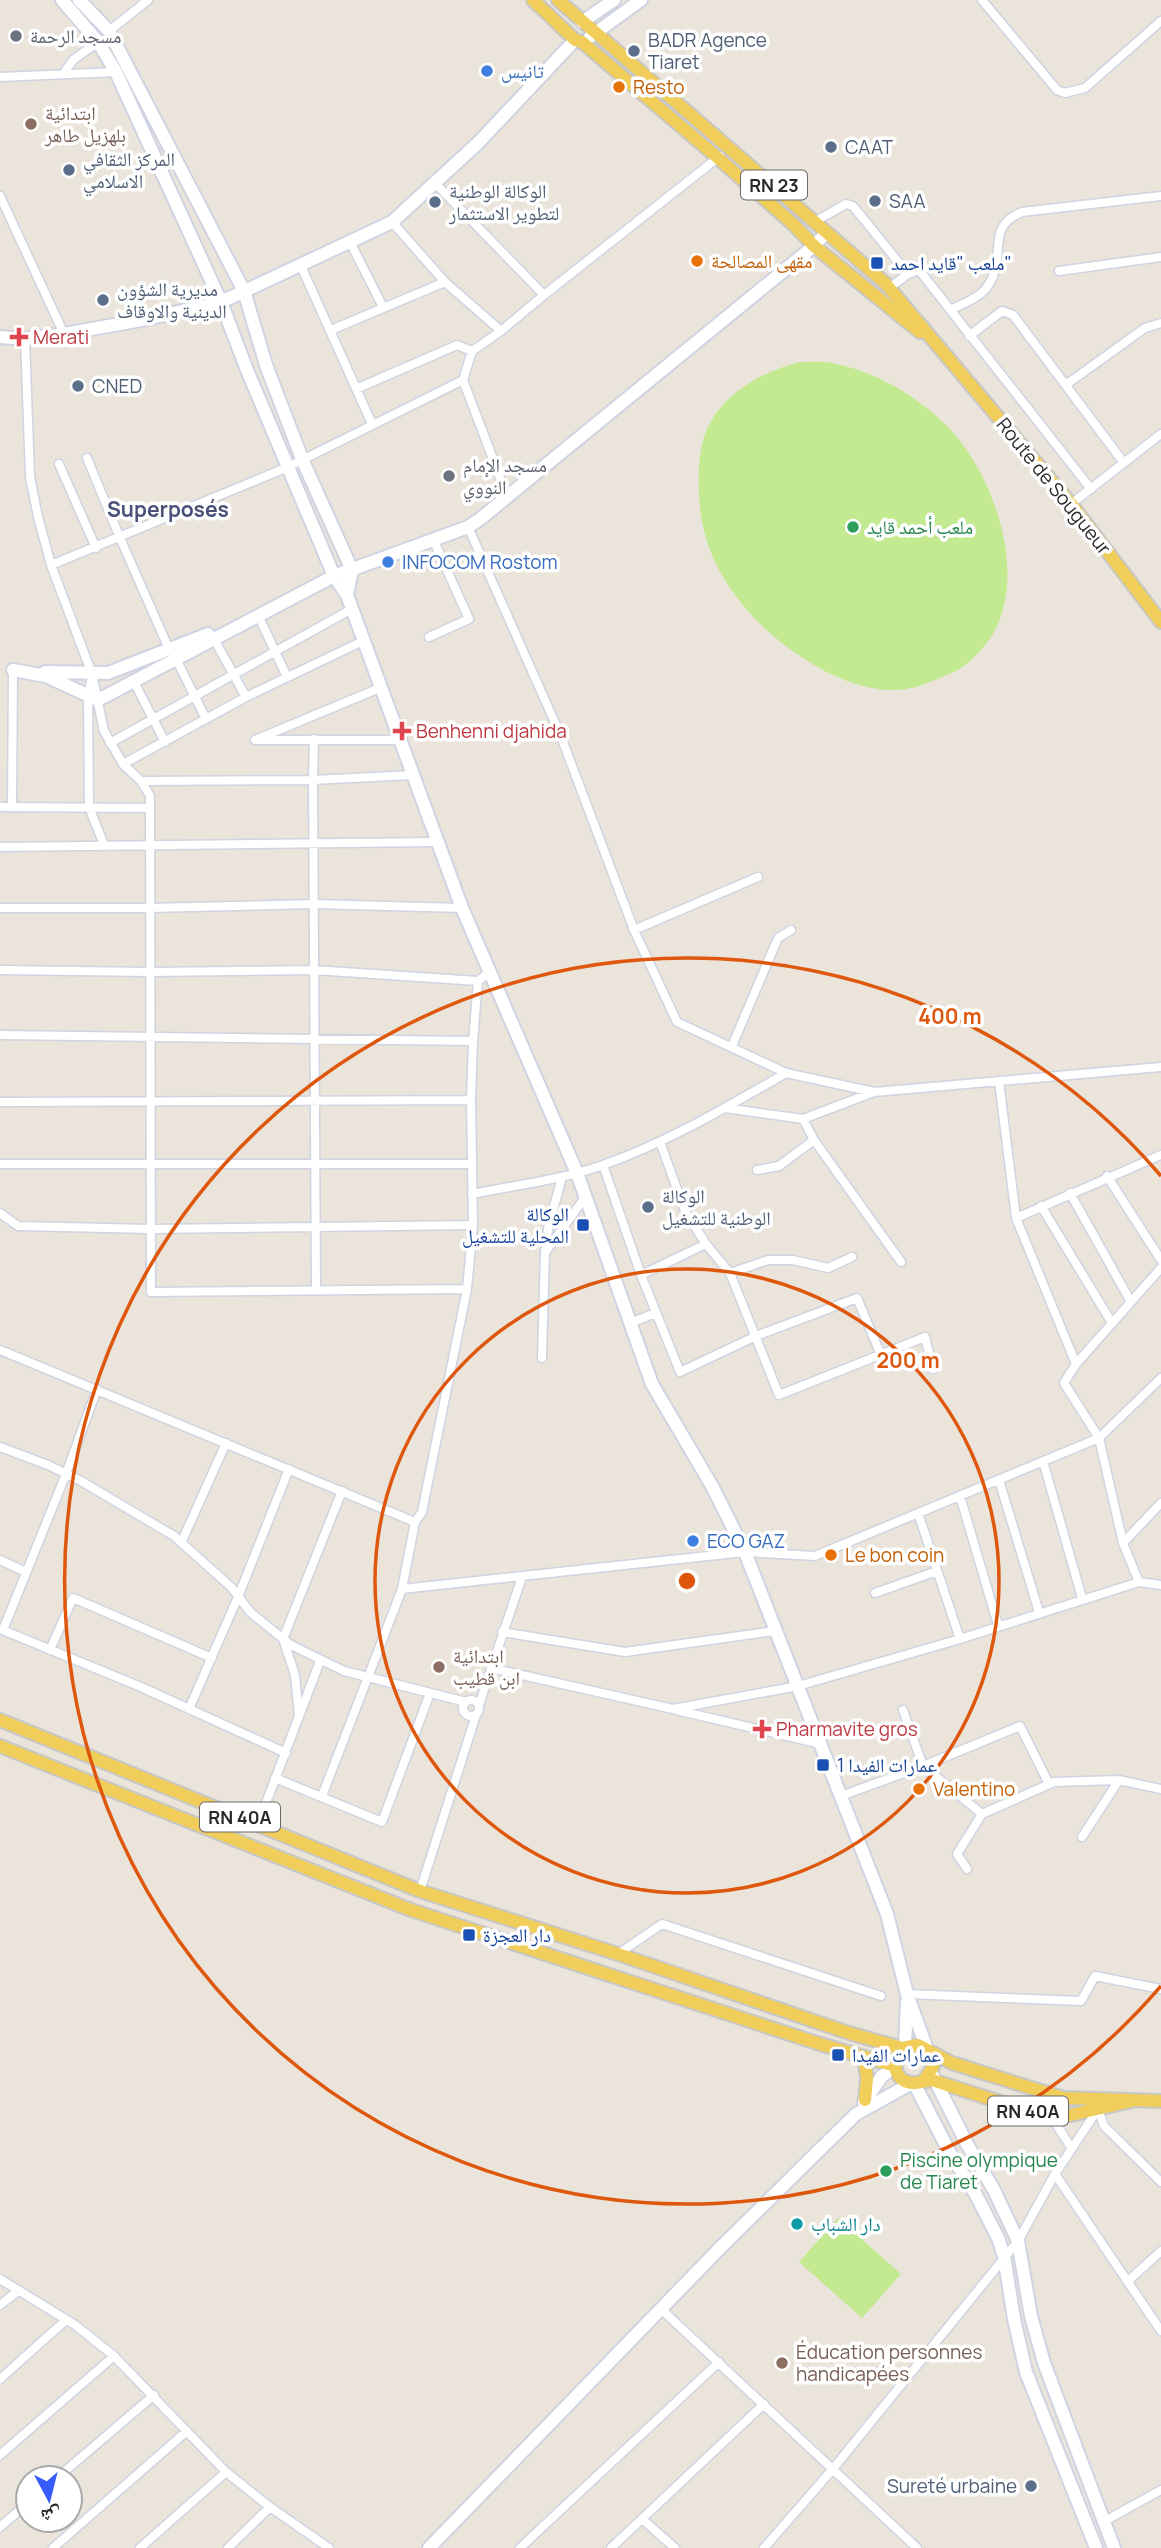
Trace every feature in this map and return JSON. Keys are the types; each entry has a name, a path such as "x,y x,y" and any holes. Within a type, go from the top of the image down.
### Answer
{"main road":[{"path":"62,0 98,42 116,72 221,302 334,576 347,594 462,908 577,1172 652,1384 712,1486 745,1552 887,1914 907,1994 933,2061 923,2080 856,2114"},
{"path":"79,0 109,31 244,291 266,365 302,459 352,570 347,594"},
{"name":"RN 23","path":"533,0 584,34 731,147 889,288 944,352"},
{"name":"RN 23","path":"558,0 584,34 814,246 944,352"},
{"path":"0,337 25,339 64,334 221,302 392,222 478,143 614,0"},
{"path":"584,34 641,0"},
{"path":"7,670 108,673 172,654 214,639 334,576 468,527 814,246 826,233"},
{"name":"Route de Sougueur","path":"944,352 1070,504 1161,622"},
{"path":"7,670 46,676 93,698 134,682 172,654 258,615"},
{"name":"RN 40A","path":"0,1720 419,1891 618,1954 849,2033 904,2047"},
{"name":"RN 40A","path":"0,1746 411,1910 895,2066"},
{"path":"907,1994 904,2047 896,2056 895,2066 900,2077 923,2080 994,2190 1018,2241 1031,2316 1044,2363 1114,2548"},
{"path":"904,2047 918,2045 928,2050"},
{"name":"RN 40A","path":"928,2050 951,2063 1063,2098 1161,2101"},
{"path":"864,2057 867,2078 865,2100"},
{"path":"429,2548 856,2114 882,2076 895,2066"},
{"path":"923,2080 950,2153 998,2238 1004,2256 1026,2372 1096,2548"},
{"name":"RN 40A","path":"923,2080 1053,2119 1132,2101"}],"street":[{"path":"109,31 148,0"},
{"path":"982,0 1057,90 1065,93 1085,88 1161,21"},
{"path":"64,73 73,60 98,42"},
{"path":"0,77 116,72"},
{"path":"507,496 463,380 472,351 501,331 731,147"},
{"path":"435,183 544,295"},
{"path":"0,196 64,334"},
{"path":"950,310 978,296 992,280 998,259 1001,226 1008,218 1022,212 1161,196"},
{"path":"814,222 846,204 853,206 908,274"},
{"path":"392,222 445,282 501,331"},
{"path":"350,242 383,307"},
{"path":"1059,271 1161,257"},
{"path":"301,266 372,424"},
{"path":"889,288 908,274 919,270 1091,489"},
{"path":"331,330 445,282"},
{"path":"969,336 1002,312 1013,315 1124,463"},
{"path":"1067,384 1145,328 1161,323"},
{"path":"25,339 30,477 51,565 92,674 89,807 104,845"},
{"path":"356,389 457,345 472,351"},
{"path":"51,565 288,467 463,380"},
{"path":"1070,504 1161,434"},
{"path":"88,458 120,538 172,654 206,719"},
{"path":"59,464 96,548"},
{"path":"468,527 560,734 634,930 677,1022 786,1073 874,1092"},
{"path":"429,636 469,619 433,539"},
{"path":"110,743 352,609"},
{"path":"258,615 287,677"},
{"path":"214,639 246,697"},
{"path":"123,764 246,697 365,640"},
{"path":"7,670 12,807"},
{"path":"134,682 165,742"},
{"path":"382,687 255,740 400,740"},
{"path":"93,698 110,743 123,764 141,781 150,796 151,1292 467,1289"},
{"path":"314,739 316,1290"},
{"path":"141,781 313,780 412,775"},
{"path":"0,807 150,808"},
{"path":"0,847 437,842"},
{"path":"634,930 758,877"},
{"path":"0,908 313,904 462,908"},
{"path":"732,1046 778,938 790,930"},
{"path":"0,970 314,970 478,981 491,971"},
{"path":"322,1796 402,1590 415,1522 422,1512 467,1289 473,1225 472,1041 478,981"},
{"path":"0,1035 472,1041"},
{"path":"724,1108 803,1119 874,1092 1161,1067"},
{"path":"472,1194 562,1177 603,1165 660,1142 786,1073"},
{"path":"999,1081 1016,1218 1076,1364"},
{"path":"0,1102 471,1100"},
{"path":"803,1119 814,1140 901,1262"},
{"path":"757,1170 779,1166 814,1140"},
{"path":"660,1142 685,1211 706,1244 730,1273 779,1395 925,1338 933,1369"},
{"path":"1016,1218 1161,1155"},
{"path":"0,1164 471,1164"},
{"path":"603,1165 641,1275 680,1372 756,1336 857,1297 881,1355"},
{"path":"542,1358 545,1252 548,1229 562,1177"},
{"path":"1107,1177 1161,1261"},
{"path":"1070,1193 1131,1301"},
{"path":"545,1252 586,1196"},
{"path":"1041,1206 1112,1323"},
{"path":"0,1213 18,1226 151,1229 473,1225"},
{"path":"641,1275 706,1244"},
{"path":"730,1273 768,1261 793,1260 828,1268 852,1256"},
{"path":"1139,1582 1123,1543 1099,1438 1064,1382 1076,1364 1161,1268"},
{"path":"630,1323 656,1314"},
{"path":"0,1350 415,1522"},
{"path":"402,1590 745,1552 815,1556 1099,1438 1161,1378"},
{"path":"1152,1389 1161,1397"},
{"path":"97,1390 66,1474 1,1629 286,1753"},
{"path":"182,1541 226,1443"},
{"path":"0,1447 66,1474 182,1541 251,1613 283,1639 320,1661 368,1679 466,1702 473,1700 479,1705"},
{"path":"1042,1461 1082,1598"},
{"path":"189,1709 238,1597 289,1469"},
{"path":"999,1480 1039,1612"},
{"path":"299,1717 295,1675 283,1639 342,1491"},
{"path":"960,1496 998,1625"},
{"path":"1123,1543 1161,1503"},
{"path":"918,1513 960,1639"},
{"path":"0,1560 26,1572"},
{"path":"875,1593 937,1571"},
{"path":"419,1891 522,1577"},
{"path":"673,1709 798,1686 960,1639 1139,1582 1161,1585"},
{"path":"51,1650 72,1598 212,1658"},
{"path":"502,1632 625,1652 775,1631"},
{"path":"258,1824 320,1661"},
{"path":"491,1668 821,1744"},
{"path":"275,1779 382,1822 430,1693"},
{"path":"466,1702 464,1712 471,1716 476,1715"},
{"path":"903,1710 923,1766 982,1814"},
{"path":"841,1796 1020,1726 1049,1784"},
{"path":"1082,1837 1119,1780"},
{"path":"967,1869 957,1854 982,1814 1049,1784 1119,1780 1161,1789"},
{"path":"618,1954 662,1924 881,1996"},
{"path":"907,1994 1082,2001 1096,1976 1161,1989"},
{"path":"764,2548 832,2470 1018,2241 1055,2174 1098,2109"},
{"path":"1098,2109 1104,2126 1161,2182"},
{"path":"1053,2119 1072,2149"},
{"path":"1055,2174 1161,2331"},
{"path":"1128,2281 1161,2251"},
{"path":"0,2279 66,2320 114,2356 226,2472 329,2548"},
{"path":"0,2305 18,2291"},
{"path":"662,2309 915,2548"},
{"path":"0,2379 66,2320"},
{"path":"0,2455 114,2356"},
{"path":"520,2548 719,2362"},
{"path":"73,2464 154,2395"},
{"path":"611,2548 764,2404"},
{"path":"53,2548 187,2431"},
{"path":"140,2548 226,2472"},
{"path":"1103,2522 1161,2490"},
{"path":"228,2548 270,2507"},
{"path":"0,2527 14,2515"},
{"path":"642,2519 675,2548"},
{"path":"309,2548 317,2540"}],"green space":[{"name":"ملعب أحمد قايد","path":"800,362 847,366 908,394 946,425 964,447 981,473 994,503 1003,535 1007,567 1005,598 997,627 966,665 932,682 906,689 881,689 857,684 822,669 773,636 750,614 731,589 712,555 702,523 699,501 699,463 710,423 719,410 742,388 770,372"},
{"path":"838,2218 901,2274 862,2318 799,2262"}],"place":[{"name":"مسجد الرحمة","path":"16,36"},
{"name":"BADR Agence Tiaret","path":"634,51"},
{"name":"تانيس","path":"487,71"},
{"name":"Resto","path":"619,87"},
{"name":"ابتدائية بلهزيل طاهر","path":"31,124"},
{"name":"CAAT","path":"831,147"},
{"name":"المركز الثقافي الاسلامي","path":"69,170"},
{"name":"SAA","path":"875,201"},
{"name":"الوكالة الوطنية لتطوير الاستثمار","path":"435,202"},
{"name":"مقهى المصالحة","path":"697,261"},
{"name":"ملعب \"قايد احمد\"","path":"877,263"},
{"name":"مديرية الشؤون الدينية والاوقاف","path":"103,300"},
{"name":"Merati","path":"19,337"},
{"name":"CNED","path":"78,386"},
{"name":"مسجد الإمام النووي","path":"449,476"},
{"name":"ملعب أحمد قايد","path":"853,527"},
{"name":"INFOCOM Rostom","path":"388,562"},
{"name":"Benhenni djahida","path":"402,731"},
{"name":"الوكالة الوطنية للتشغيل","path":"648,1207"},
{"name":"الوكالة المحلية للتشغيل","path":"583,1225"},
{"name":"ECO GAZ","path":"693,1541"},
{"name":"Le bon coin","path":"831,1555"},
{"name":"ابتدائية ابن قطيب","path":"439,1667"},
{"name":"Pharmavite gros","path":"762,1729"},
{"name":"عمارات الفيدا 1","path":"823,1765"},
{"name":"Valentino","path":"919,1789"},
{"name":"دار العجزة","path":"469,1935"},
{"name":"عمارات الفيدا","path":"838,2055"},
{"name":"Piscine olympique de Tiaret","path":"886,2171"},
{"name":"دار الشباب","path":"797,2224"},
{"name":"Éducation personnes handicapées","path":"782,2363"},
{"name":"Sureté urbaine","path":"1031,2486"}],"district":[{"name":"Superposés","path":"168,509"}]}
